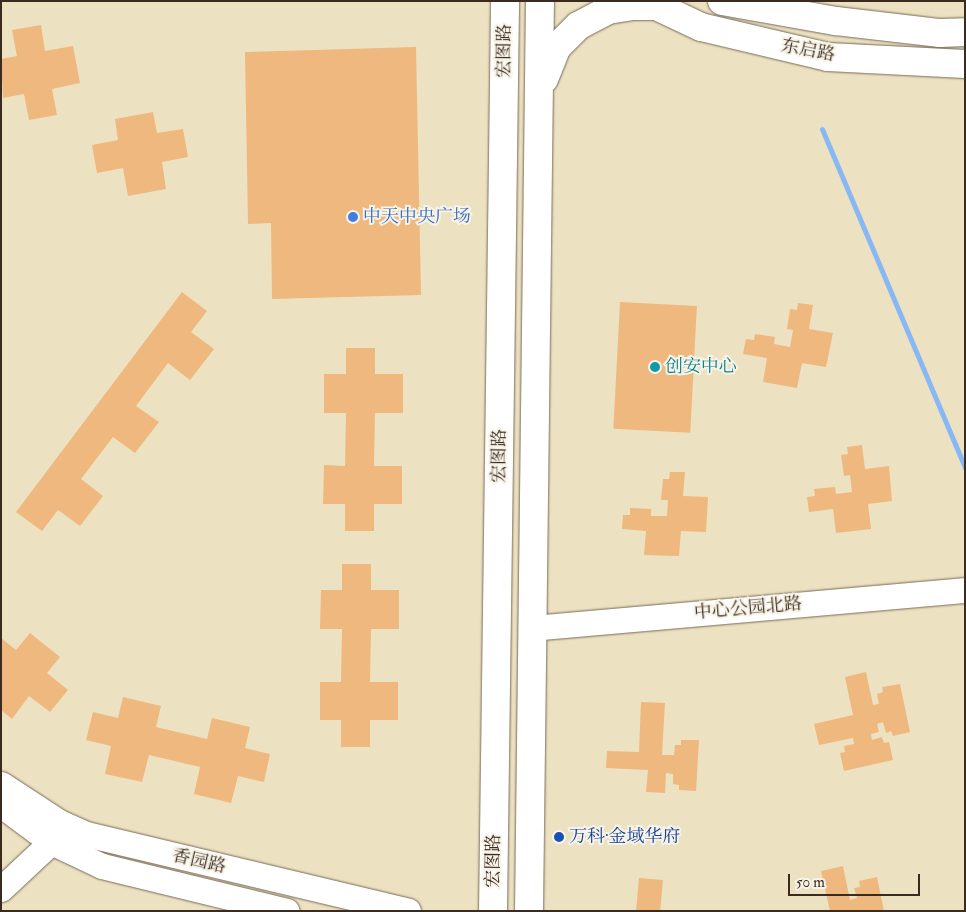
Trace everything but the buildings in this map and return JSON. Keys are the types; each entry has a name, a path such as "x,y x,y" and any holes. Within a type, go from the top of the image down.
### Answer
{"main road":[{"name":"宏图路","path":"493,911 505,1"},
{"name":"宏图路","path":"529,911 540,1"},
{"name":"东启路","path":"722,1 836,20 940,33 965,32"},
{"path":"539,91 557,47 578,26 608,10 652,4"},
{"name":"东启路","path":"652,4 701,27 828,57 965,64"}],"street":[{"name":"中心公园北路","path":"532,628 965,590"},
{"name":"香园路","path":"1,784 55,832 102,866 286,911"},
{"name":"香园路","path":"1,805 55,832 110,840 408,911"},
{"path":"1,889 55,832"}],"waterway":[{"path":"822,129 965,468"}],"place":[{"name":"中天中央广场","path":"353,217"},
{"name":"创安中心","path":"655,367"},
{"name":"万科·金域华府","path":"559,837"}]}
